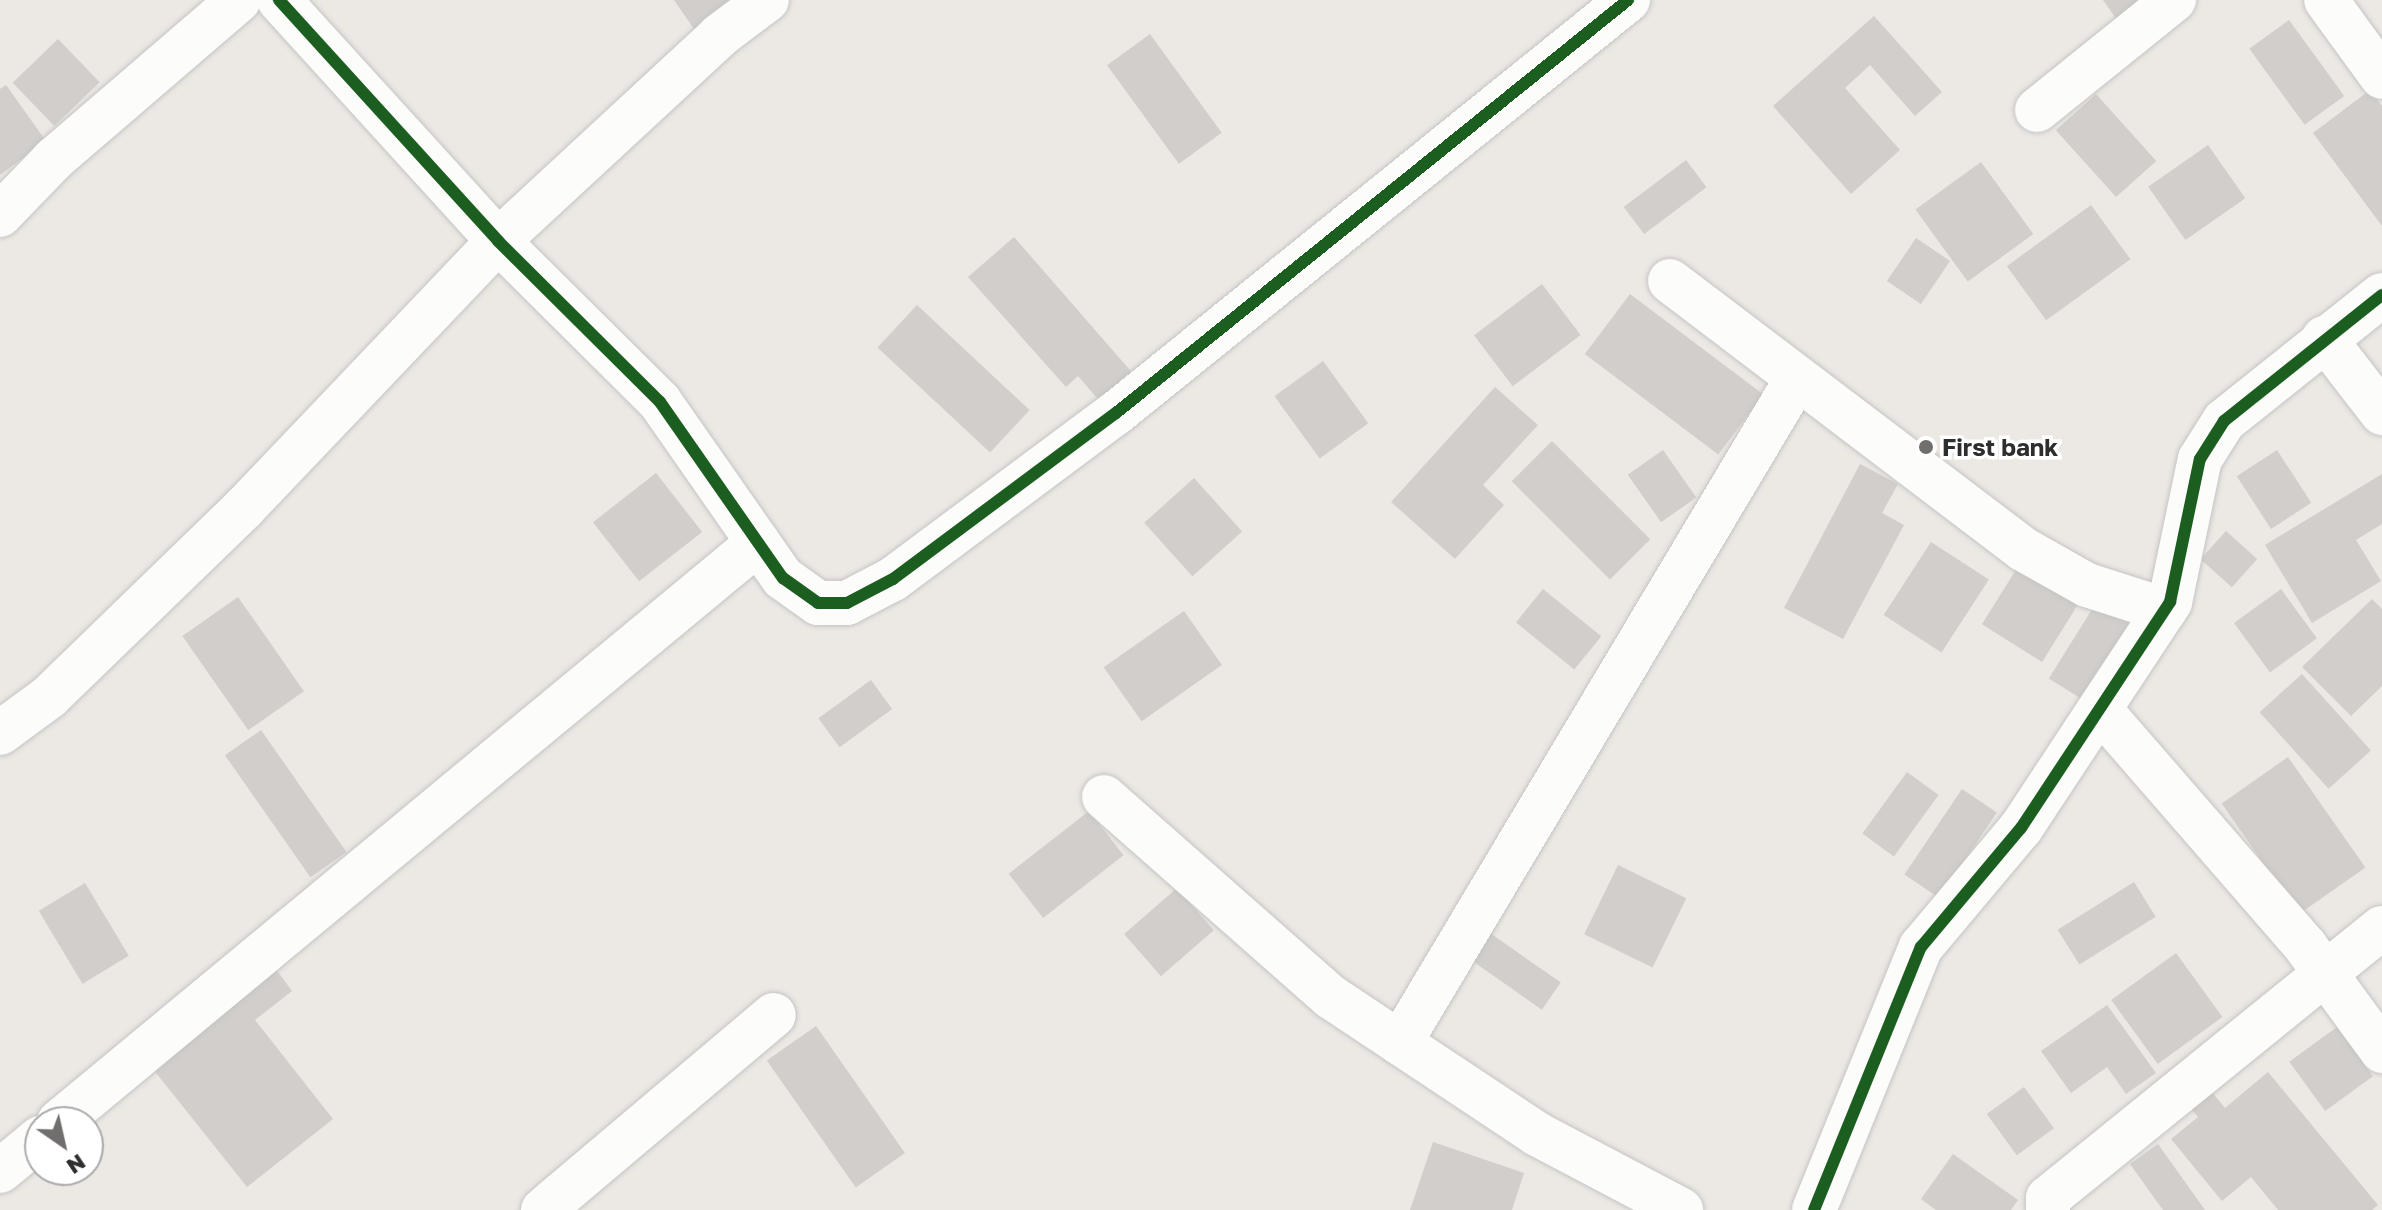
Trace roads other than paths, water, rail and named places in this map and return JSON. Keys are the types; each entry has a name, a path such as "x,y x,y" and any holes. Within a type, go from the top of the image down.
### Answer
{"street":[{"path":"0,215 54,159 239,0"},
{"path":"279,0 498,241 660,402 783,578 818,603 847,603 893,579 1116,413 1628,0"},
{"path":"0,733 49,697 244,508 498,241 719,36 767,0"},
{"path":"2037,110 2174,0"},
{"path":"2326,0 2382,77"},
{"path":"1670,281 1796,380 2023,549 2087,585 2165,610"},
{"path":"1814,1210 1921,947 2021,828 2102,712 2165,610 2200,459 2224,421 2324,338 2382,295"},
{"path":"2324,338 2382,413"},
{"path":"1400,1043 1796,380"},
{"path":"78,1106 758,543"},
{"path":"2102,712 2325,973 2382,1051"},
{"path":"1104,797 1331,997 1537,1134 1681,1210"},
{"path":"2048,1210 2048,1198 2382,928"},
{"path":"543,1210 774,1015"},
{"path":"0,1171 24,1151"}],"place":[{"name":"First bank","path":"1926,447"}]}
